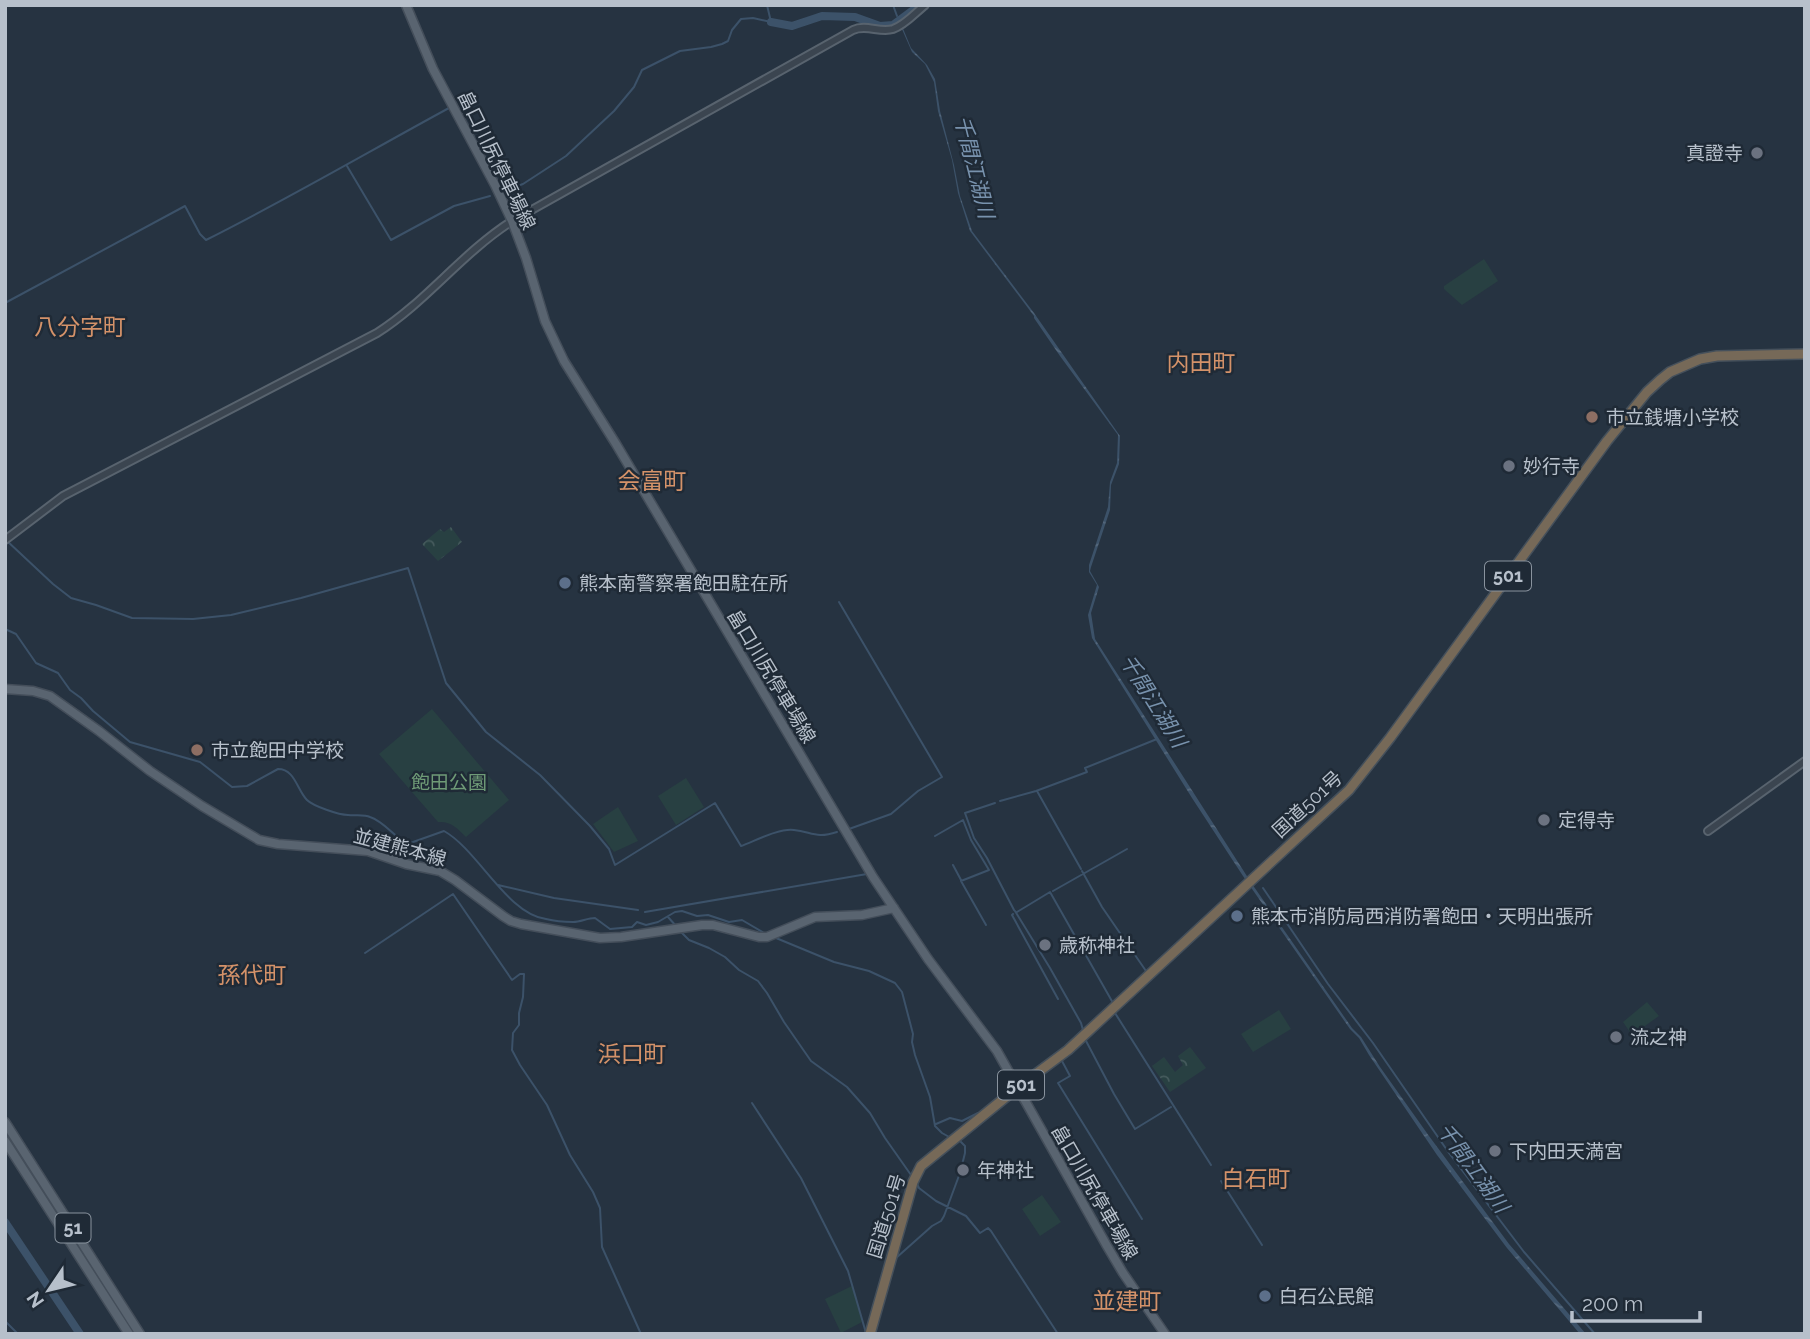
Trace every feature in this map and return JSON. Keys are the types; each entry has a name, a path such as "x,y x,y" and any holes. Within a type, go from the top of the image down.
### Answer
{"highway":[{"name":"国道501号","path":"870,1334 918,1171 1017,1088 1075,1044 1349,790 1607,441 1647,392 1682,366 1708,357 1805,354"}],"main road":[{"name":"畠口川尻停車場線","path":"406,5 433,69 512,221 547,328 564,361 859,854 929,958 997,1051 1123,1273 1165,1334"},
{"name":"並建熊本線","path":"5,689 33,691 50,696 150,772 259,840 368,851 406,864 440,871 511,922 600,938 705,925 750,936 767,937 815,918 862,915 894,908"},
{"name":"51","path":"5,1122 140,1334"},
{"name":"51","path":"5,1141 129,1334"},
{"path":"27,1175 36,1170"},
{"path":"85,1265 93,1260"}],"street":[{"path":"5,540 64,496 383,329 403,315 487,238 512,221 858,27 894,28 925,5"},
{"path":"1708,831 1805,761"}],"green space":[{"path":"1484,259 1498,281 1462,305 1444,286"},
{"path":"451,527 462,542 438,561 422,544 440,529 444,532"},
{"name":"飽田公園","path":"432,709 509,800 466,837 450,824 438,822 379,754"},
{"path":"686,778 704,807 676,825 658,796"},
{"path":"618,807 638,841 614,852 593,824"},
{"path":"1647,1002 1659,1016 1632,1035 1623,1022"},
{"path":"1279,1010 1291,1029 1253,1052 1241,1034"},
{"path":"1190,1047 1206,1068 1170,1092 1152,1066 1164,1057 1175,1072 1183,1065 1178,1056"},
{"path":"1042,1195 1061,1222 1040,1236 1022,1209"},
{"path":"852,1286 862,1322 841,1333 825,1299"}],"water":[{"path":"902,26 911,48 927,65 935,79 960,196 972,231 1034,313 1120,436 1119,464 1111,485 1110,510 1090,571 1099,587 1091,613 1095,639 1252,884 1352,1028 1509,1244 1586,1334 1580,1334 1507,1248 1437,1155 1359,1038 1243,876 1092,638 1088,615 1097,585 1089,572 1089,565 1108,507 1110,482 1117,463 1118,435 970,231 958,193 938,111 934,82 925,64 912,52"}],"waterway":[{"path":"503,191 523,184 566,156 614,111 634,87 642,70 680,51 711,47 728,41 732,30 741,19 753,18 771,22 767,5"},
{"path":"893,5 897,16"},
{"path":"771,22 792,26 822,16 855,17 880,26 893,25 920,5"},
{"path":"5,303 185,206 206,240 449,108"},
{"path":"347,166 391,240 454,206 490,196"},
{"path":"6,540 71,598 132,618 193,619 231,615 408,568 446,683 486,732 540,775 590,826 609,849 615,865 715,803 741,846 788,830 819,835 837,832"},
{"path":"839,602 942,777 918,791 891,814 849,829"},
{"path":"5,629 16,634 36,663 58,673 70,690 130,742 200,762 232,787 247,786 278,769 284,770 292,776 310,802 339,814 375,819 406,843 444,831 469,852 518,906 532,915 567,922 595,918 610,929 632,927 637,922 646,925 682,911 729,922 742,920 764,933"},
{"name":"千間江湖川","path":"1000,801 1087,772 1085,768 1157,739"},
{"path":"1037,791 1081,869"},
{"path":"995,803 965,813 974,838 1014,910"},
{"path":"935,836 963,820 971,840 989,870 961,881 986,925"},
{"path":"1053,891 1127,849"},
{"path":"953,865 961,880"},
{"path":"1082,871 1102,907 1146,971"},
{"path":"645,912 867,874"},
{"path":"498,885 554,898 638,910"},
{"name":"千間江湖川","path":"1263,888 1449,1153 1524,1252 1595,1334"},
{"path":"1017,912 1050,892 1113,1003"},
{"path":"365,953 453,894 512,980 524,974 519,1025 513,1033 512,1050 547,1105 570,1155 593,1192 600,1208 602,1247 641,1334"},
{"path":"1015,911 1050,968 1083,1030"},
{"path":"1013,914 1058,999"},
{"path":"668,917 676,926"},
{"path":"680,931 689,940 725,957 739,970 758,981 811,1061 847,1087 870,1113 911,1175"},
{"path":"776,938 895,983 902,992 913,1034 915,1055 930,1097 935,1126 951,1138"},
{"path":"1115,1013 1211,1165"},
{"path":"1085,1039 1135,1129 1171,1107"},
{"path":"1062,1061 1070,1076 1058,1083 1142,1219"},
{"path":"752,1103 801,1178 848,1271 866,1333"},
{"path":"936,1124 950,1118 962,1121 978,1113"},
{"path":"896,1258 944,1216 965,1153 965,1146 960,1141"},
{"path":"1221,1181 1262,1245"},
{"path":"917,1184 936,1201 966,1216 980,1233 988,1228 991,1231 1058,1334"},
{"path":"5,1222 80,1334"},
{"path":"5,1321 18,1334"}],"place":[{"name":"真證寺","path":"1757,153"},
{"name":"市立銭塘小学校","path":"1592,417"},
{"name":"妙行寺","path":"1509,466"},
{"name":"熊本南警察署飽田駐在所","path":"565,583"},
{"name":"市立飽田中学校","path":"197,750"},
{"name":"定得寺","path":"1544,820"},
{"name":"熊本市消防局西消防署飽田・天明出張所","path":"1237,916"},
{"name":"歳称神社","path":"1045,945"},
{"name":"流之神","path":"1616,1037"},
{"name":"下内田天満宮","path":"1495,1151"},
{"name":"年神社","path":"963,1170"},
{"name":"白石公民館","path":"1265,1296"}],"district":[{"name":"八分字町","path":"80,327"},
{"name":"内田町","path":"1201,363"},
{"name":"会富町","path":"652,481"},
{"name":"孫代町","path":"252,975"},
{"name":"浜口町","path":"632,1054"},
{"name":"白石町","path":"1256,1179"},
{"name":"並建町","path":"1127,1301"}]}
